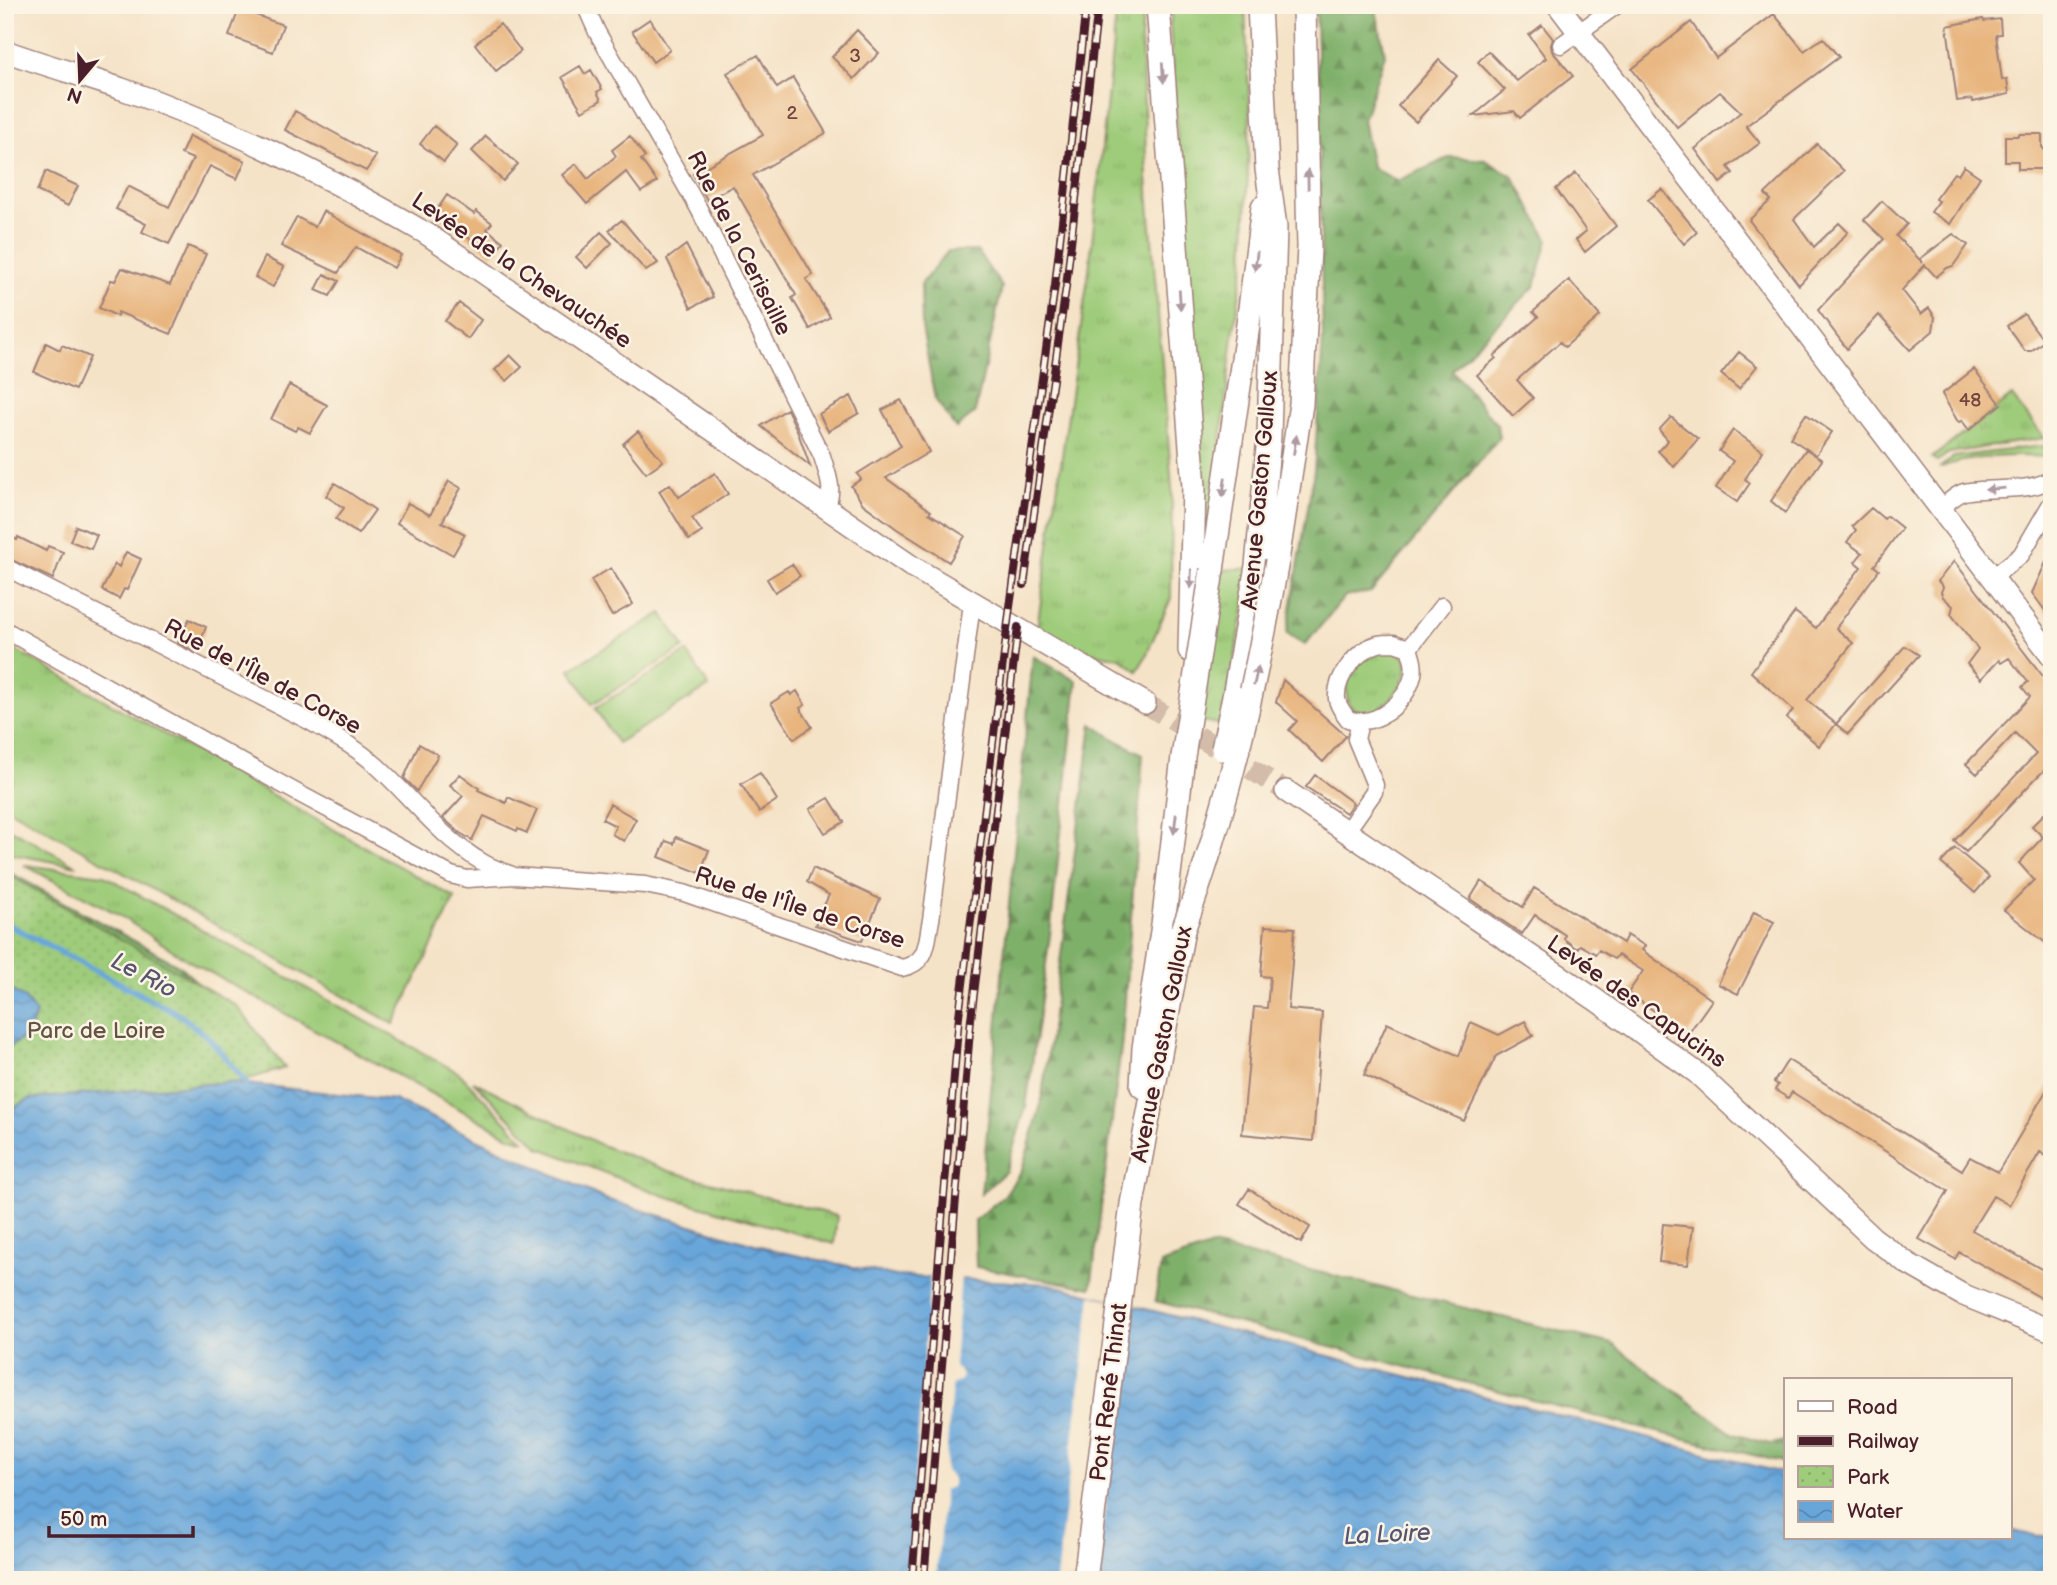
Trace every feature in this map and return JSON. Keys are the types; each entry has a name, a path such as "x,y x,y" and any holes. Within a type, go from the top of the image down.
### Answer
{"main road":[{"path":"1158,5 1194,486 1190,650 1183,757"},
{"name":"Avenue Gaston Galloux","path":"1136,1173 1183,930 1267,564 1275,227 1267,169 1259,5"},
{"path":"1267,564 1301,404 1308,274 1304,5"},
{"name":"Avenue Gaston Galloux","path":"1136,1173 1144,1048 1163,925 1183,757 1247,332 1267,169"},
{"name":"Pont René Thinat","path":"1085,1580 1136,1173"}],"street":[{"name":"Rue de la Cerisaille","path":"585,5 597,32 724,256 822,456 831,492 831,499 825,508"},
{"path":"1558,5 2052,656"},
{"path":"1561,45 1617,5"},
{"name":"Levée de la Chevauchée","path":"5,51 123,89 209,123 272,150 350,189 427,234 825,508 972,603"},
{"path":"1941,508 1964,492 2036,485 2049,481 2052,477"},
{"path":"1993,577 2021,555 2048,509 2036,485"},
{"name":"Rue de l'Île de Corse","path":"5,567 309,720 377,766 454,842 482,863 514,876"},
{"path":"972,603 1144,703"},
{"name":"Rue de l'Île de Corse","path":"5,631 451,875 477,879 514,876 645,885 684,893 902,968 916,964 923,955 931,920 972,603"},
{"path":"1409,648 1443,606"},
{"path":"1394,643 1409,648 1414,662 1412,677 1393,707 1379,718 1360,723 1348,719 1337,700 1339,684 1347,668 1361,653 1377,644 1394,643"},
{"path":"1346,832 1374,792 1371,774 1356,739 1360,723"},
{"name":"Levée des Capucins","path":"1286,791 1606,1007 1698,1073 1872,1238 1907,1263 1961,1294 2052,1331"}],"green space":[{"path":"1117,5 1144,5 1141,37 1147,178 1172,487 1171,598 1137,671 1120,658 1083,651 1037,628 1089,271"},
{"path":"1173,5 1245,5 1250,117 1244,266 1233,336 1210,538 1204,537 1170,25"},
{"path":"1316,5 1375,5 1385,54 1363,120 1372,167 1397,181 1451,157 1485,160 1513,176 1548,240 1535,286 1452,370 1497,425 1499,438 1371,592 1345,596 1305,645 1287,633 1314,471 1323,339"},
{"path":"948,251 977,251 1002,287 975,413 956,428 935,399 922,327 921,284"},
{"path":"2012,396 2044,438 1949,453 1937,461 1932,458"},
{"path":"2041,446 2052,449 2050,457 1980,458 1939,468 1954,457"},
{"path":"1252,568 1222,725 1197,720 1219,570"},
{"path":"662,613 684,648 592,704 570,669"},
{"path":"5,644 455,898 394,1024 5,807"},
{"path":"1384,648 1399,652 1406,661 1406,672 1401,685 1382,707 1370,714 1359,716 1349,704 1348,682 1360,663"},
{"path":"687,652 709,687 617,743 595,708"},
{"path":"1033,656 1077,681 1050,935 1026,1107 1006,1171 981,1194"},
{"path":"1092,724 1143,754 1122,1040 1091,1288 976,1267 975,1220 1004,1196 1022,1170 1041,1104"},
{"path":"5,826 77,866 5,853"},
{"path":"24,865 103,875 459,1073 525,1141 507,1135 189,961 116,913"},
{"path":"5,870 180,966 199,984 191,1008 5,910"},
{"name":"Parc de Loire","path":"5,873 237,1006 285,1068 5,1153"},
{"path":"473,1081 601,1145 669,1171 837,1216 834,1244 665,1196 540,1148"},
{"path":"1212,1246 1612,1344 1733,1434 1770,1444 1784,1441 1784,1463 1624,1424 1155,1301 1161,1264"}],"water":[{"path":"5,986 24,998 36,1013 25,1035 5,1050"},
{"name":"La Loire","path":"229,1082 394,1100 605,1199 781,1252 896,1276 1049,1284 1784,1473 1784,1540 2011,1540 2011,1530 2039,1537 2052,1535 2052,1580 5,1580 5,1113 29,1099"}],"pier":[{"path":"930,1275 961,1276 954,1366 962,1376 960,1381 952,1385 945,1471 953,1478 953,1483 944,1490 936,1580 907,1580"},
{"path":"1091,1295 1130,1305 1096,1580 1056,1580"}],"building":[{"path":"239,9 283,25 273,52 229,36"},
{"path":"1774,14 1804,51 1823,38 1839,57 1746,126 1760,143 1728,167 1733,173 1720,183 1695,149 1741,112 1720,92 1677,127 1632,69 1691,22 1716,58"},
{"path":"650,19 670,50 653,62 632,31"},
{"path":"1983,19 2000,19 2001,34 1996,35 2002,80 2007,79 2009,94 1973,102 1972,99 1957,101 1947,26"},
{"path":"500,24 521,51 496,71 475,44"},
{"path":"1542,25 1553,39 1552,51 1573,76 1520,118 1514,111 1473,116 1505,90 1478,62 1488,51 1517,81 1546,58 1529,35"},
{"path":"857,30 879,53 854,79 832,57"},
{"path":"758,55 777,88 793,78 826,133 753,175 813,275 806,279 830,317 810,329 792,298 796,295 733,186 707,200 693,174 763,135 727,73"},
{"path":"1439,60 1457,76 1416,122 1398,106"},
{"path":"580,66 585,74 591,70 602,89 597,92 601,100 582,111 562,77"},
{"path":"295,111 376,156 366,171 285,130"},
{"path":"434,126 457,145 444,162 420,144"},
{"path":"2042,134 2042,147 2049,155 2049,163 2044,169 2018,169 2018,161 2005,161 2005,136"},
{"path":"189,136 245,161 237,179 210,166 169,244 142,232 146,224 116,209 128,186 169,207 193,159 181,154"},
{"path":"486,136 518,164 503,181 472,151"},
{"path":"630,136 645,157 641,160 657,182 641,192 626,172 587,204 562,175 576,164 588,179 616,156 612,150"},
{"path":"1817,144 1844,171 1794,219 1814,247 1839,223 1848,232 1799,285 1749,220 1771,200 1765,194"},
{"path":"1964,166 1980,177 1950,224 1931,212 1939,201 1935,199 1954,173 1958,175"},
{"path":"46,171 78,186 68,206 37,191"},
{"path":"1576,173 1616,226 1585,252 1576,240 1586,231 1556,189"},
{"path":"1662,189 1697,232 1684,244 1648,200"},
{"path":"447,195 492,223 487,229 503,242 492,255 435,213"},
{"path":"1882,201 1907,224 1896,236 1923,263 1920,259 1953,234 1968,245 1953,266 1936,277 1925,265 1902,290 1921,314 1929,308 1935,317 1933,331 1910,350 1879,315 1847,349 1818,310 1884,239 1864,220"},
{"path":"323,211 401,255 394,268 356,247 338,273 281,246 297,217 315,227"},
{"path":"622,220 658,263 646,271 609,230"},
{"path":"601,232 612,243 587,268 576,257"},
{"path":"686,245 713,297 691,308 667,259"},
{"path":"188,246 206,254 171,334 118,312 117,316 99,308 111,280 115,281 122,268 170,285"},
{"path":"265,257 284,267 273,287 255,277"},
{"path":"324,274 339,281 330,296 316,290"},
{"path":"1569,280 1600,316 1565,347 1560,342 1517,380 1533,398 1513,416 1477,375 1538,317 1533,312"},
{"path":"459,303 481,320 468,339 445,321"},
{"path":"2024,314 2044,341 2031,351 2025,351 2007,326"},
{"path":"46,343 60,350 62,345 90,357 75,390 34,372"},
{"path":"1739,352 1757,366 1739,389 1721,374"},
{"path":"510,355 522,367 507,381 495,370"},
{"path":"1974,369 2001,404 1969,430 1962,421 1958,422 1942,394"},
{"path":"289,385 327,405 310,433 298,427 295,431 271,419"},
{"path":"851,396 859,413 828,431 819,414"},
{"path":"901,400 929,452 886,478 931,511 929,513 965,536 949,562 863,504 851,486 861,479 857,474 901,446 882,410"},
{"path":"787,409 797,430 810,466 761,426"},
{"path":"1806,414 1832,432 1816,455 1790,438"},
{"path":"1671,417 1698,439 1674,467 1658,451 1668,440 1659,430"},
{"path":"1733,430 1763,451 1745,479 1750,483 1737,502 1716,488 1733,461 1719,451"},
{"path":"638,431 663,461 646,473 623,444"},
{"path":"1806,449 1822,460 1785,513 1771,501"},
{"path":"715,473 728,494 692,518 702,532 689,540 659,491 670,484 679,497"},
{"path":"449,481 461,488 442,522 465,534 453,555 397,523 408,503 430,515"},
{"path":"335,483 375,510 358,534 336,519 344,508 326,496"},
{"path":"1871,508 1884,519 1887,516 1902,528 1874,566 1879,570 1836,628 1853,643 1807,700 1836,724 1819,746 1787,718 1793,710 1751,672 1795,612 1816,628 1861,567 1855,562 1862,553 1847,542 1856,530 1852,526"},
{"path":"76,526 97,535 91,549 70,541"},
{"path":"5,534 17,540 18,537 46,551 48,546 63,552 53,579 5,557"},
{"path":"2052,549 2052,620 2032,593"},
{"path":"126,552 141,559 127,590 124,589 119,599 102,590 115,564 119,567"},
{"path":"1954,561 2052,688 2052,770 2048,767 2037,777 1966,852 1954,841 2036,754 2015,733 1977,774 1966,764 2030,697 2022,687 2028,682 2009,658 2001,663 1999,660 1981,679 1967,664 1978,649 1951,614 1953,606 1943,597 1943,587 1938,581"},
{"path":"792,564 800,576 775,592 767,579"},
{"path":"611,568 633,604 612,616 591,580"},
{"path":"189,619 206,627 196,652 178,643"},
{"path":"1905,646 1919,655 1848,734 1836,724"},
{"path":"1283,680 1346,736 1323,762 1289,730 1297,721 1276,702"},
{"path":"797,691 805,705 800,708 812,727 794,739 771,703 789,692 791,695"},
{"path":"419,744 438,755 417,791 404,778"},
{"path":"760,773 777,800 759,812 741,784"},
{"path":"460,774 479,788 478,790 506,803 508,797 537,810 527,833 484,816 472,840 460,833 443,818 463,796 450,785"},
{"path":"1315,775 1353,803 1346,813 1306,787"},
{"path":"829,798 844,822 825,833 810,809"},
{"path":"610,804 636,819 624,841 612,834 616,826 602,819"},
{"path":"2052,806 2052,948 2004,910 2034,880 2019,863 2043,837 2032,826"},
{"path":"676,837 709,850 700,873 659,857 666,841 674,844"},
{"path":"1955,848 1989,877 1975,893 1941,863"},
{"path":"813,868 880,899 862,941 815,925 829,895 807,882"},
{"path":"1481,881 1523,907 1534,888 1623,943 1627,935 1645,946 1642,950 1712,1000 1688,1034 1628,993 1643,971 1618,955 1614,959 1599,950 1596,954 1580,945 1577,949 1564,939 1565,935 1535,915 1522,934 1470,899"},
{"path":"1754,912 1774,922 1738,994 1718,984"},
{"path":"1265,926 1295,928 1288,1009 1322,1012 1313,1141 1242,1134 1254,1007 1267,1008 1270,977 1261,976"},
{"path":"1525,1021 1533,1036 1496,1056 1464,1121 1364,1075 1387,1023 1459,1056 1471,1022 1499,1035"},
{"path":"1788,1060 1962,1170 1970,1157 1998,1172 2052,1081 2052,1160 2040,1152 2009,1205 1993,1196 1972,1230 2052,1275 2052,1304 1959,1252 1955,1259 1919,1239 1948,1191 1792,1092 1788,1098 1775,1090 1778,1085 1774,1082"},
{"path":"1249,1189 1310,1227 1301,1243 1239,1204"},
{"path":"1663,1224 1693,1227 1688,1265 1659,1262"}],"waterway":[{"name":"Le Rio","path":"5,923 180,1015 210,1039 246,1083"}],"tunnel":[{"path":"1145,703 1286,791"}],"railway":[{"path":"912,1580 959,1016 1009,614 1055,285 1086,5"},
{"path":"1024,585 1066,287 1098,5"},
{"path":"924,1580 971,1019 1018,627"}]}
